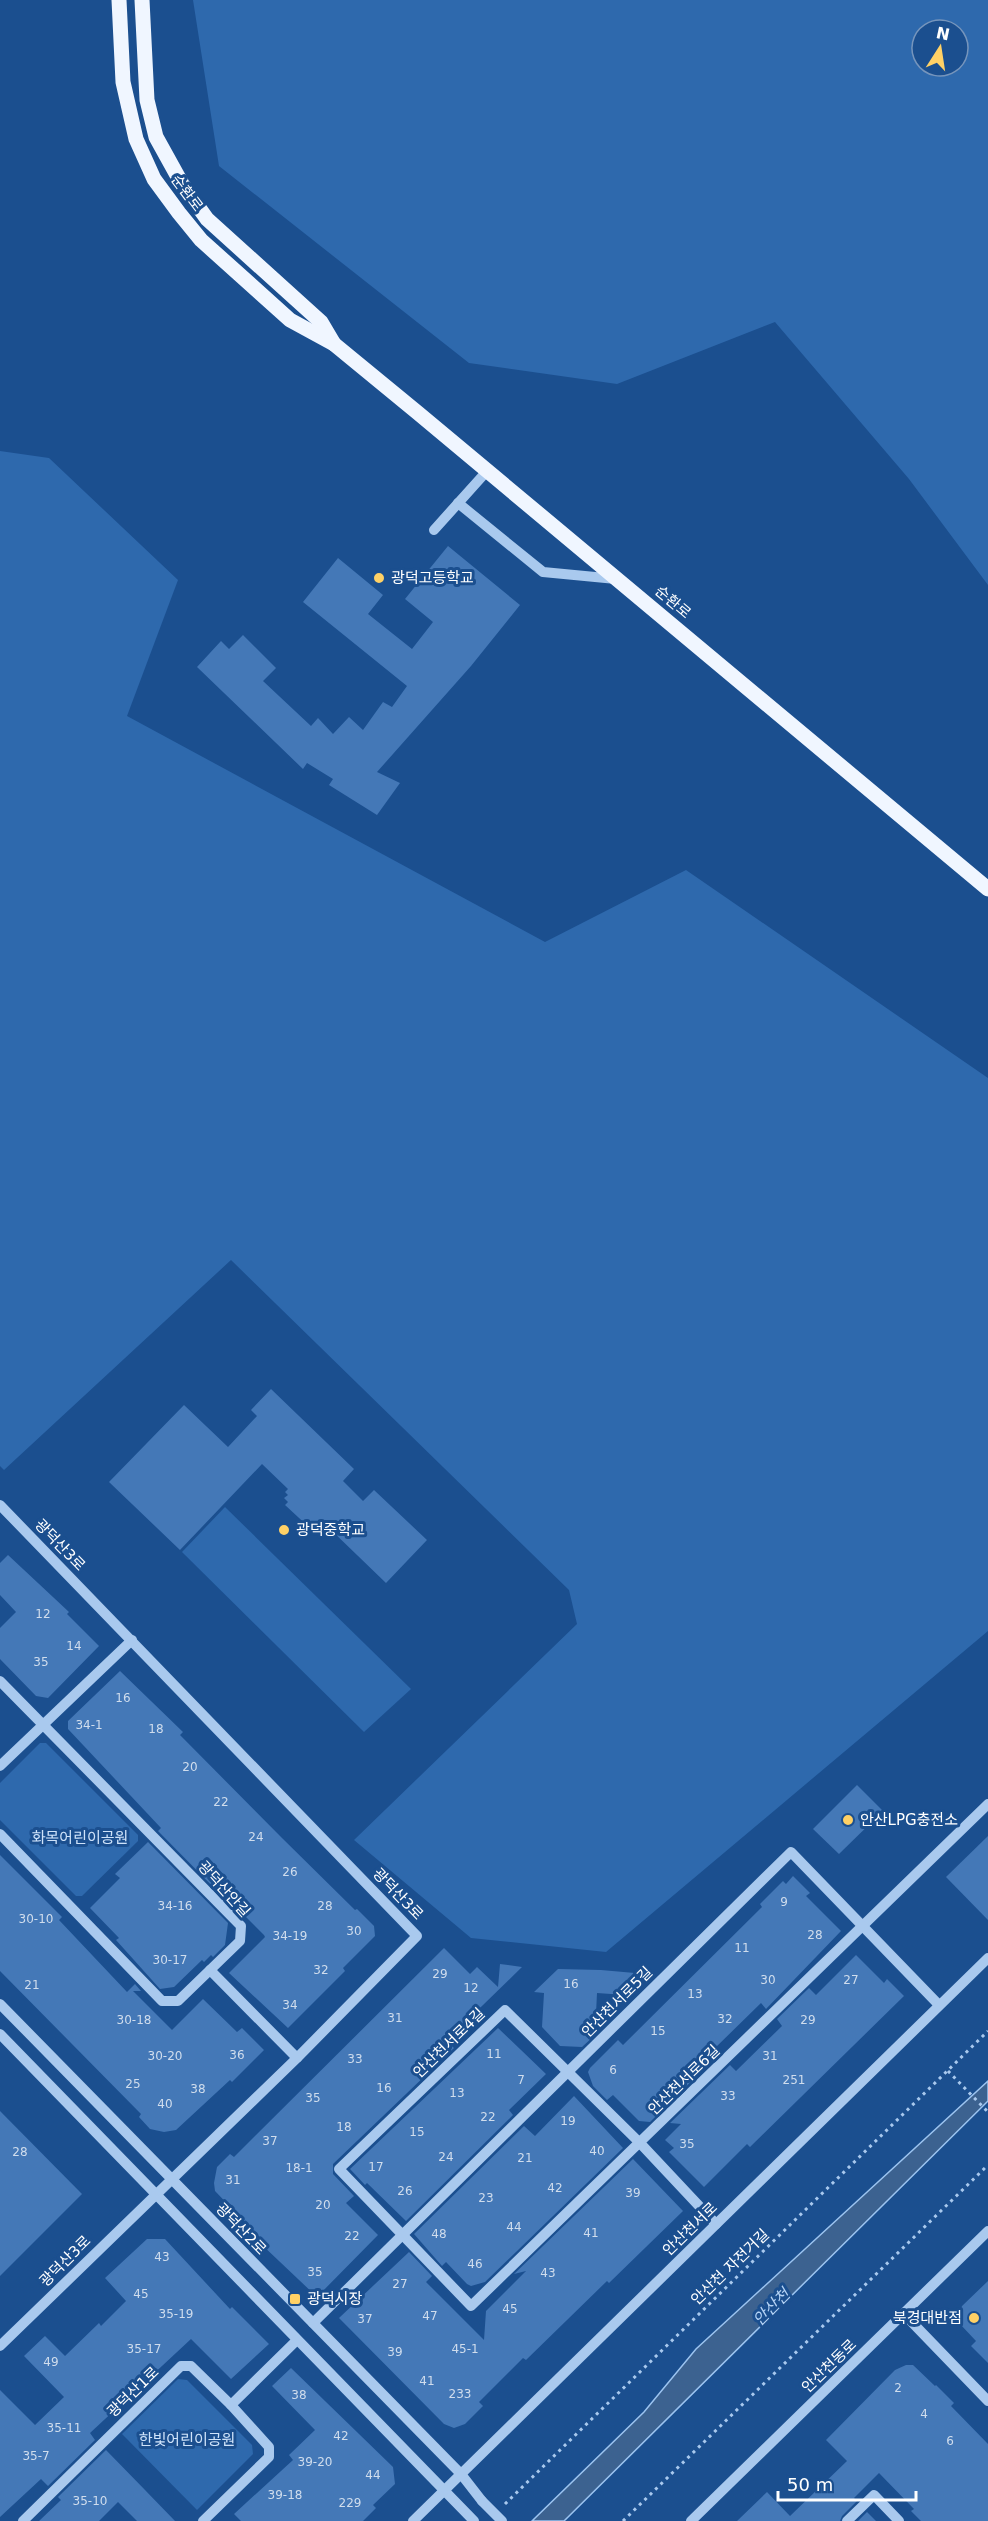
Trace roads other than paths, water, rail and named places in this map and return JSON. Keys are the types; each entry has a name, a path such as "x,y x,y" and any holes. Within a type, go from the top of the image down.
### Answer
{"main road":[{"name":"순환로","path":"119,0 123,82 136,139 154,179 201,240 290,320 334,344 988,889"},
{"name":"순환로","path":"142,0 147,100 156,137 177,175 207,219 321,322 334,344"}],"street":[{"path":"434,530 487,471"},
{"path":"458,503 543,572 616,579"},
{"name":"광덕산3로","path":"0,1505 417,1936 297,2058 155,2193 0,2346"},
{"path":"0,1766 132,1640"},
{"name":"광덕산안길","path":"0,1681 241,1926 240,1941 178,2001 162,2001 0,1834"},
{"name":"안산천서로6길","path":"401,2235 471,2306 988,1804"},
{"name":"안산천서로5길","path":"313,2323 791,1852 939,2005"},
{"name":"안산천서로","path":"413,2521 988,1958"},
{"path":"210,1970 297,2058"},
{"name":"광덕산2로","path":"0,2004 461,2474 482,2501 502,2521"},
{"name":"안산천서로4길","path":"401,2235 339,2169 505,2010 640,2143 716,2224"},
{"path":"0,2034 471,2518"},
{"name":"안산천동로","path":"691,2521 704,2517 988,2231"},
{"path":"904,2314 988,2401"},
{"path":"231,2405 297,2340"},
{"name":"광덕산1로","path":"23,2521 181,2366 191,2366 269,2447 269,2457 203,2521"},
{"path":"848,2521 874,2496 899,2521"}],"water":[{"name":"안산천","path":"988,2081 988,2101 564,2521 532,2521 644,2412 696,2349"}],"place":[{"name":"광덕고등학교","path":"379,578"},
{"name":"광덕중학교","path":"284,1530"},
{"name":"안산LPG충전소","path":"848,1820"},
{"name":"광덕시장","path":"295,2299"},
{"name":"북경대반점","path":"974,2318"}],"park label":[{"name":"화목어린이공원","path":"80,1838"},
{"name":"한빛어린이공원","path":"187,2440"}]}
